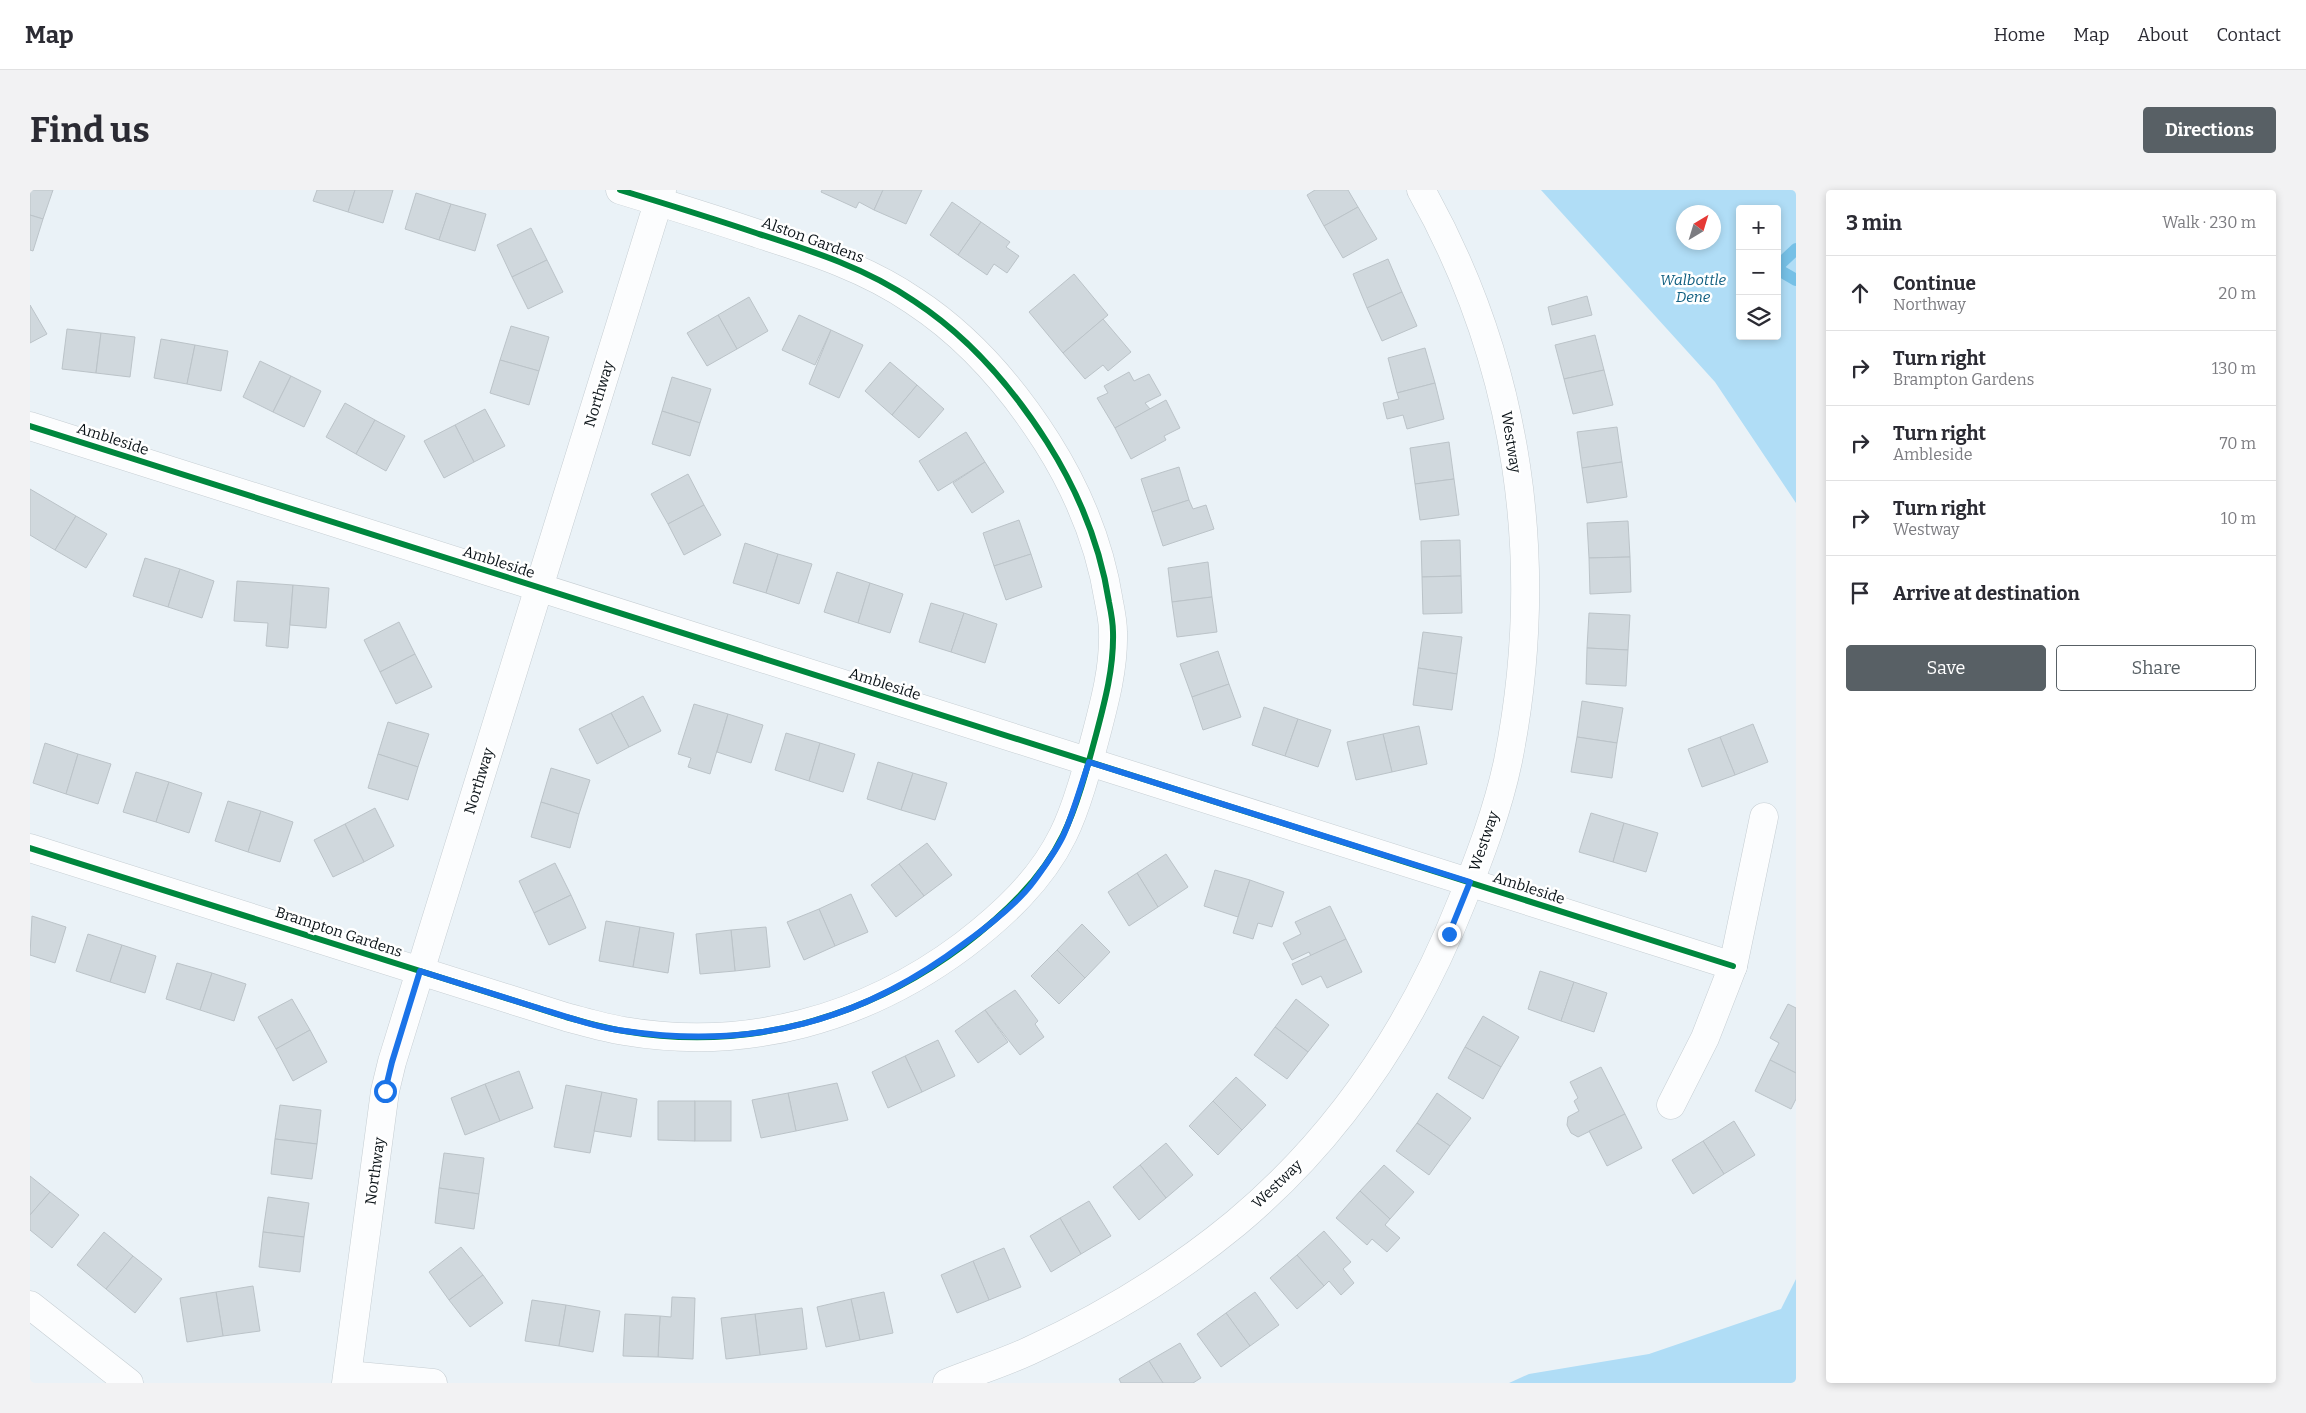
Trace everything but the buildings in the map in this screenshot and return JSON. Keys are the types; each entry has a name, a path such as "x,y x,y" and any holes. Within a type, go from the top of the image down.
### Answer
{"street":[{"name":"Alston Gardens","path":"620,190 661,196 869,273 915,301 960,336 997,374 1035,423 1066,471 1088,522 1104,574 1114,630 1110,678 1089,762"},
{"name":"Westway","path":"947,1383 1028,1352 1105,1313 1168,1274 1237,1222 1291,1172 1335,1123 1378,1066 1414,1007 1449,934 1470,882 1508,763 1519,688 1526,604 1523,525 1514,448 1500,379 1474,300 1445,232 1422,190"},
{"name":"Northway","path":"347,1379 385,1091 392,1062 661,196"},
{"name":"Ambleside","path":"30,426 1733,966"},
{"name":"Brampton Gardens","path":"30,848 566,1017 623,1031 675,1037 726,1036 777,1030 829,1018 892,991 945,959 987,927 1033,883 1064,834 1089,762"},
{"path":"1671,1105 1704,1038 1733,966 1764,817"},
{"path":"30,1305 129,1383"},
{"path":"347,1379 433,1383"}],"green space":[{"name":"Walbottle Dene","path":"1541,190 1796,190 1796,503 1715,382"},
{"path":"1796,1279 1796,1383 1509,1383 1529,1374 1649,1354 1781,1309"}],"waterway":[{"path":"1781,263 1796,249"},
{"path":"1781,271 1796,280"}],"cycle path":[{"path":"30,848 566,1017 617,1030 670,1036 715,1037 760,1033 803,1024 845,1010 886,993 926,971 979,934 1020,896 1044,867 1063,835 1073,812 1099,722 1112,658 1113,628 1100,559 1078,499 1058,461 1019,402 988,364 953,330 896,289 838,261 620,190"},
{"path":"30,426 1733,966"}],"route":[{"path":"385,1091 420,971 566,1017 623,1031 675,1037 726,1036 777,1030 829,1018 892,991 945,959 987,927 1033,883 1064,834 1089,762 1470,882 1449,934"}]}
